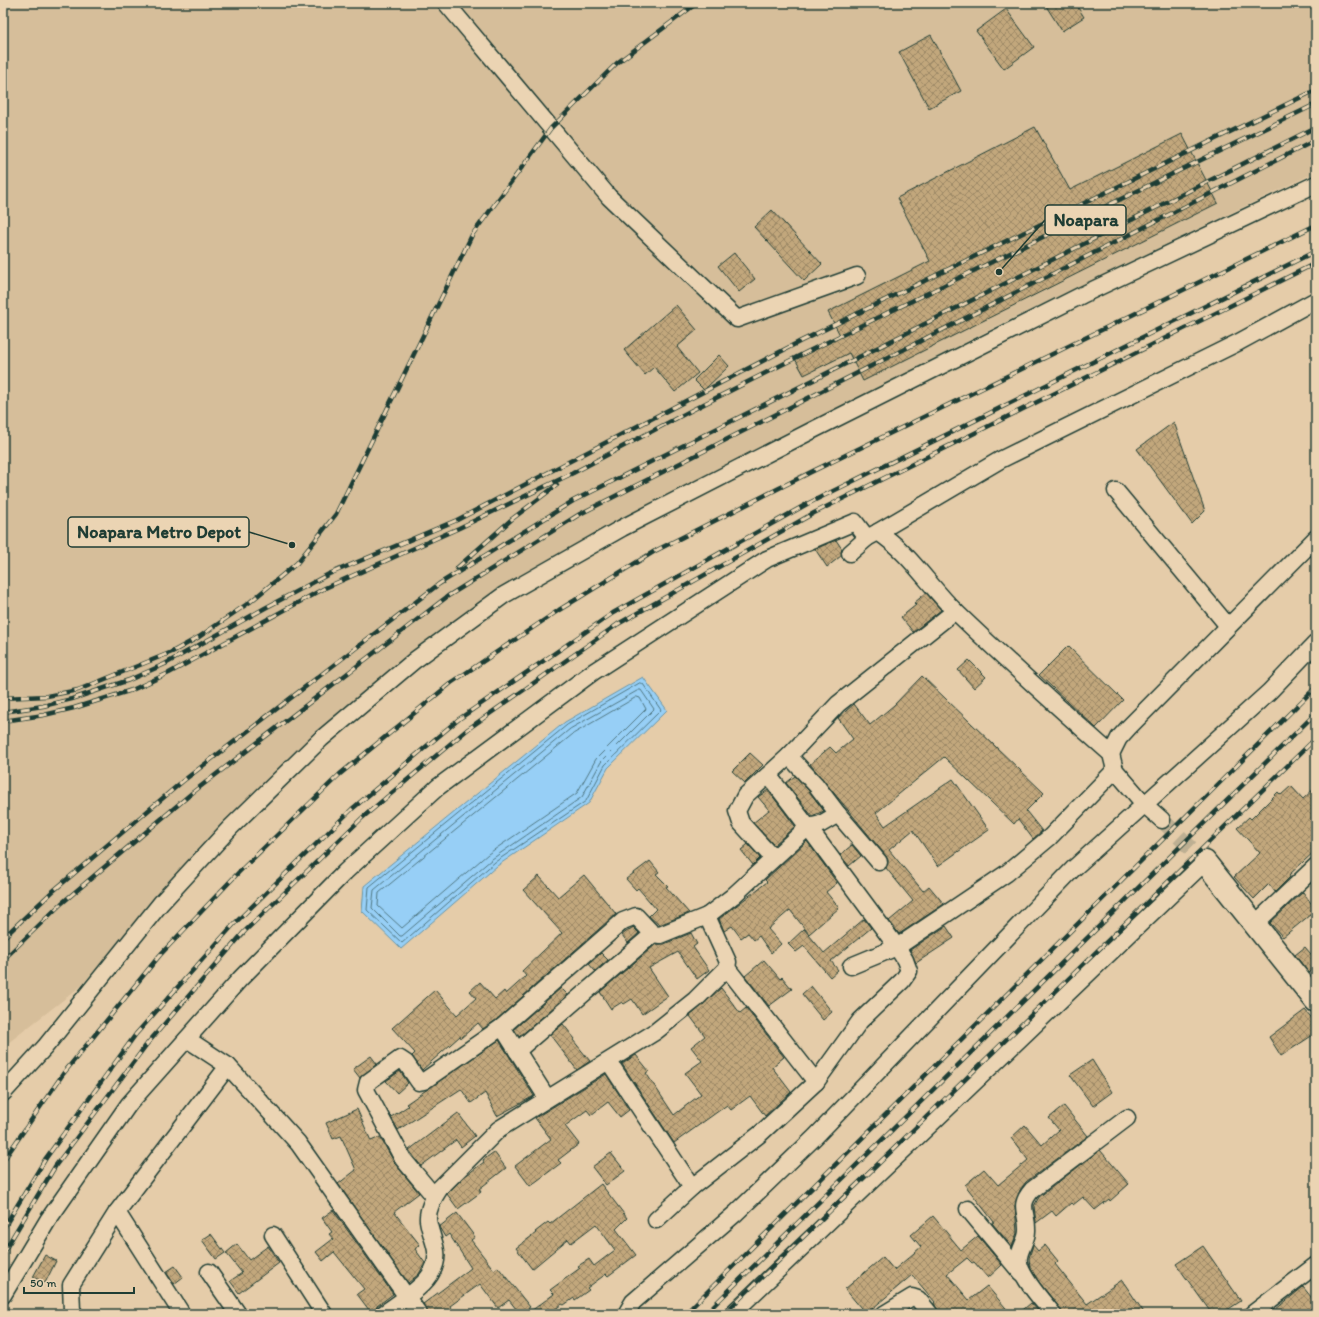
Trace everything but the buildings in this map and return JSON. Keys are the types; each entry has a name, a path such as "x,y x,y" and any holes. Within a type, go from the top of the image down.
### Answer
{"street":[{"path":"446,3 609,197 737,319 857,276"},
{"path":"3,1093 45,1047 160,903 236,822 321,739 415,660 504,595 622,528 822,425 1082,295 1316,184"},
{"path":"850,553 872,535 1000,460 1239,342 1316,300"},
{"path":"1116,491 1228,626"},
{"path":"3,1295 48,1220 129,1104 240,979 345,872 414,808 438,788 594,672 767,559 855,522 872,535 894,542 955,611 1036,688 1111,754"},
{"path":"1162,820 1145,805 1115,770 1111,762 1111,754 1114,746 1129,727 1316,538"},
{"path":"773,858 741,823 737,810 745,796 769,776 838,704 955,611"},
{"path":"626,1314 633,1302 736,1213 815,1137 1073,869 1269,692 1316,643"},
{"path":"789,756 816,785 838,814 879,862"},
{"path":"851,966 897,948 965,902 1028,856 1050,837 1115,770"},
{"path":"656,1220 692,1186 760,1134 816,1082 860,1021 902,981 909,971 905,960 897,948 769,776"},
{"path":"434,1196 403,1159 366,1090 368,1082 400,1059 406,1063 419,1082 424,1081 502,1027 623,921 636,916 653,934 660,935 707,916 733,896 808,827 821,824 838,814"},
{"path":"732,1314 1205,862 1316,1001"},
{"path":"1255,924 1316,866"},
{"path":"383,1314 406,1297 430,1276 438,1254 428,1219 434,1196 446,1182 499,1129 546,1098 609,1062 655,1032 695,1000 727,968 728,962 707,916"},
{"path":"517,1050 653,934"},
{"path":"727,968 816,1082"},
{"path":"502,1027 546,1098"},
{"path":"187,1039 228,1066 298,1143 419,1314"},
{"path":"609,1062 692,1186"},
{"path":"75,1314 72,1311 71,1285 117,1212 228,1066"},
{"path":"1022,1274 1018,1258 1027,1232 1023,1205 1026,1198 1032,1190 1127,1118"},
{"path":"968,1209 1053,1314"},
{"path":"117,1212 182,1314"},
{"path":"273,1235 324,1314"},
{"path":"1252,1314 1316,1266"},
{"path":"209,1272 238,1314"},
{"path":"884,1314 912,1297 918,1299 930,1314"}],"shaded area":[{"path":"3,3 1316,3 1316,172 993,328 758,451 408,660 157,898 81,986 3,1047"}],"water":[{"path":"643,677 667,710 608,768 589,803 497,866 401,949 362,911 364,886 565,722"}],"waterway":[{"path":"1311,3 1316,13"}],"tunnel":[{"path":"1162,820 1205,862"}],"railway":[{"path":"3,698 47,696 78,690 172,652 199,637 250,602 297,563 336,514 472,235 551,128 617,63 697,3"},
{"path":"3,712 43,706 72,699 129,680 165,664 329,574 457,520 801,341 1316,90"},
{"path":"3,721 44,715 74,708 132,690 169,673 325,588 459,528 573,473 692,410 807,352 1316,104"},
{"path":"3,938 52,892 183,781 439,584 573,501 1316,127"},
{"path":"3,960 62,903 192,793 448,596 580,514 1316,140"},
{"path":"3,1161 63,1074 160,955 239,872 340,774 451,683 559,610 655,551 811,472 1316,225"},
{"path":"3,1229 46,1158 136,1034 234,924 352,809 459,719 613,613 807,504 1316,251"},
{"path":"3,1253 56,1165 147,1044 245,931 362,818 468,729 618,624 814,513 1316,263"},
{"path":"457,568 512,519 557,485"},
{"path":"685,1314 1316,687"},
{"path":"705,1314 1316,713"},
{"path":"724,1314 1316,738"}],"place":[{"name":"Noapara","path":"999,272"},
{"name":"Noapara Metro Depot","path":"292,545"}]}
